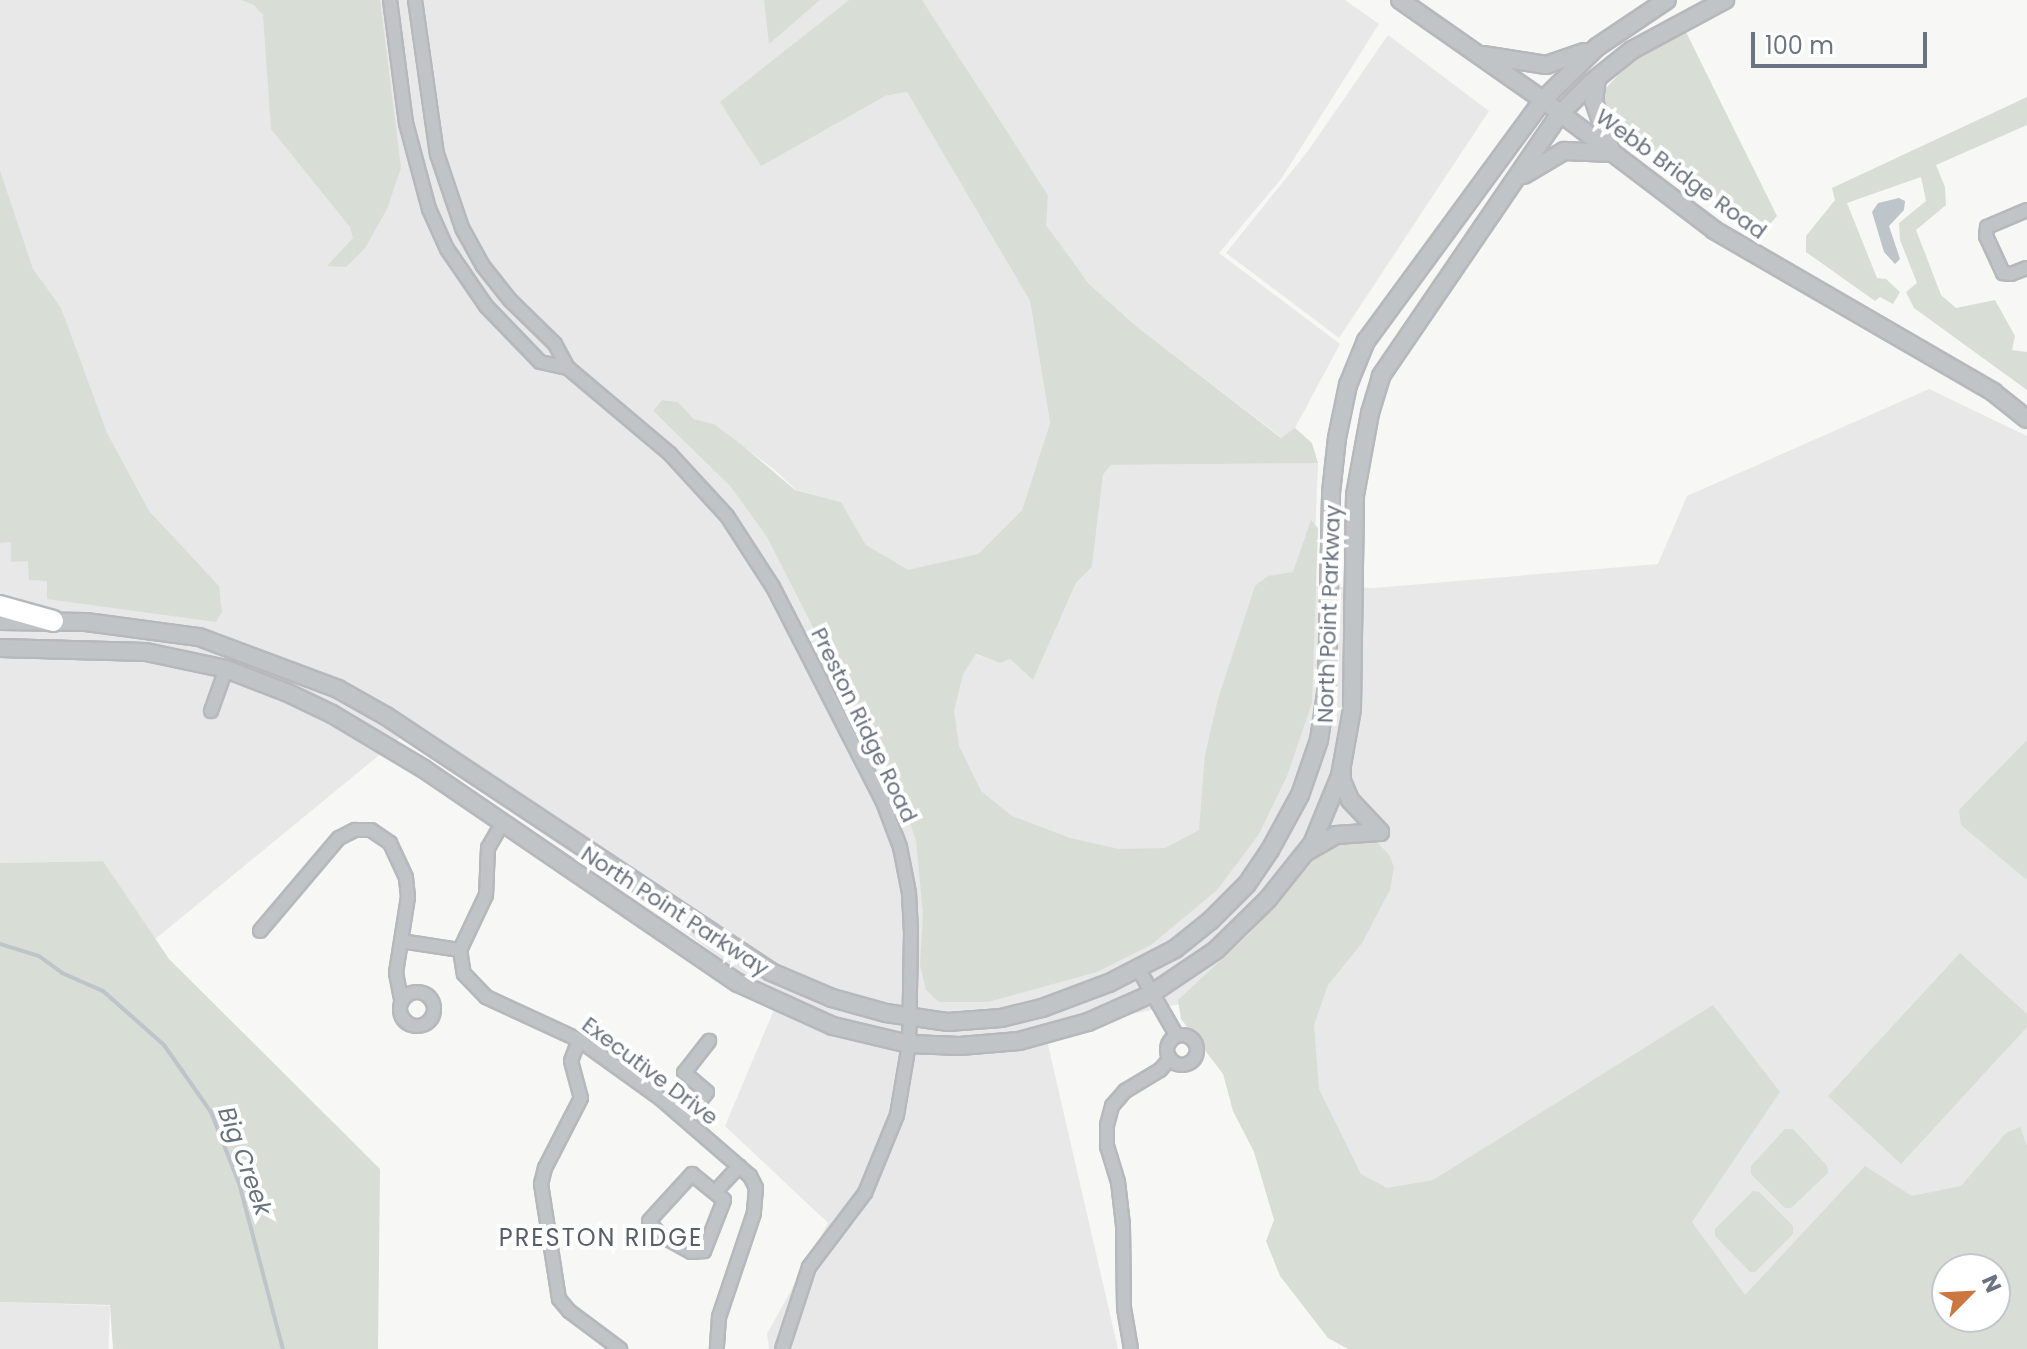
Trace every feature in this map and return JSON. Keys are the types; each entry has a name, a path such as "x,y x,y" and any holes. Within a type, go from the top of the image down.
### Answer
{"highway":[{"path":"0,606 53,621"}],"street":[{"name":"Preston Ridge Road","path":"390,0 406,123 429,209 447,249 486,306 540,362 568,368"},
{"name":"Preston Ridge Road","path":"415,0 437,154 451,201 483,266 510,300 555,344 568,368 699,482 727,516 773,587 883,802 900,847 911,920 909,1044 897,1115 885,1151 865,1193 809,1267 782,1349"},
{"name":"Webb Bridge Road","path":"1400,0 1543,100 1714,230 1993,392 2027,419"},
{"name":"North Point Parkway","path":"0,621 120,625 199,637 338,689 386,716 771,972 832,998 909,1017 948,1022 1001,1018 1042,1008 1139,970 1175,949 1238,893 1270,850 1293,810 1319,740 1327,687 1331,493 1337,438 1348,385 1366,341 1543,100 1597,47 1667,0"},
{"name":"North Point Parkway","path":"0,648 146,652 226,669 332,714 503,822 738,983 833,1026 909,1044 960,1046 1019,1041 1088,1022 1151,994 1184,975 1227,940 1268,899 1304,855 1340,776 1352,709 1355,495 1381,376 1560,114 1597,77 1658,33 1725,0"},
{"path":"1475,53 1546,65 1597,47"},
{"path":"1511,185 1540,163 1564,151 1611,153 1594,101 1597,77"},
{"path":"2027,210 1986,230 1987,241 2003,273 2011,274 2027,268"},
{"path":"211,711 226,669"},
{"path":"1304,855 1336,835 1380,832 1345,793 1343,759"},
{"path":"401,941 460,950 486,895 488,848 503,822"},
{"path":"260,931 339,838 355,830 371,830 390,843 406,878 408,897 396,973 401,998"},
{"name":"Executive Drive","path":"460,950 464,974 486,997 579,1040 686,1119 750,1176 757,1198 739,1260 726,1290 717,1349"},
{"path":"1139,970 1177,1036"},
{"path":"1177,1036 1187,1036 1195,1042 1196,1058 1183,1066 1170,1059 1168,1046 1177,1036"},
{"path":"579,1040 571,1061 581,1098 545,1168 541,1184 559,1299 569,1311 620,1349"},
{"path":"686,1119 707,1092 684,1073 709,1041"},
{"path":"1131,1349 1124,1308 1123,1225 1118,1182 1107,1147 1107,1125 1112,1106 1125,1091 1160,1070 1170,1059"},
{"path":"716,1191 739,1166"},
{"path":"692,1174 716,1191 724,1200 704,1251 691,1252 659,1234 649,1221 692,1174"}],"shaded area":[{"path":"0,0 849,0 721,102 885,96 907,92 1030,301 1050,423 1022,510 978,554 908,571 866,545 841,502 796,490 714,424 694,419 678,402 662,400 653,411 730,486 767,537 848,690 956,648 1000,663 1010,659 1033,680 1076,583 1092,567 1103,475 1111,465 1318,463 1313,586 1374,588 1658,564 1687,496 1929,389 2027,436 2027,1265 2011,1266 2011,1253 1931,1253 1931,1271 1475,1330 1185,1003 1089,1023 1046,1036 1118,1349 769,1349 767,1334 828,1223 725,1126 781,993 755,985 665,916 400,738 154,940 103,861 0,863"},
{"path":"241,0 380,0 401,168 387,209 365,248 346,267 327,266 353,238 350,227 271,129 263,15 254,5"},
{"path":"764,0 820,0 769,44"},
{"path":"849,0 922,0 1048,195 1046,225 1089,284 1136,326 1281,438 1295,428 1312,443 1318,463 1111,465 1103,475 1092,567 1076,583 1033,680 1010,659 1000,663 976,654 963,674 954,711 959,746 981,791 1012,816 1070,838 1119,849 1165,848 1199,830 1205,755 1218,699 1255,586 1268,576 1293,572 1311,520 1318,528 1312,703 1287,776 1259,834 1217,890 1151,945 1097,972 988,1002 939,1002 926,990 920,965 923,914 916,840 901,799 767,537 730,486 653,411 662,400 678,402 694,419 714,424 742,445 795,490 841,502 866,545 908,570 978,554 1022,510 1050,423 1030,301 907,92 885,96 761,166 720,102"},
{"path":"922,0 1345,0 1379,24 1281,179 1219,253 1340,344 1295,428 1282,438 1136,326 1089,284 1045,225 1048,195"},
{"path":"1685,30 1777,216 1762,233 1607,114 1602,92 1630,63"},
{"path":"1388,35 1489,111 1339,338 1226,253 1308,151"},
{"path":"2027,97 2027,125 1936,165 1945,187 1946,205 1916,230 1941,295 1956,308 1995,300 2015,336 2012,350 2027,352 2027,390 1914,308 1906,292 1917,283 1900,240 1899,223 1926,201 1921,177 1847,203 1877,278 1886,279 1900,292 1893,304 1880,297 1875,301 1806,252 1806,236 1835,200 1832,188"},
{"path":"0,171 33,269 61,308 107,433 149,511 219,586 222,612 216,622 47,599 47,581 29,580 28,561 11,562 11,542 0,543"},
{"path":"1899,198 1905,201 1904,210 1889,226 1900,259 1895,264 1884,252 1872,212 1878,203"},
{"path":"2027,740 2027,880 1961,825 1959,810"},
{"path":"1361,835 1376,841 1389,855 1394,867 1390,890 1362,943 1328,985 1314,1025 1319,1089 1361,1174 1387,1188 1433,1180 1713,1005 1780,1092 1692,1222 1745,1295 1865,1166 1912,1196 1961,1186 2006,1133 2020,1127 2027,1146 2027,1349 1348,1349 1328,1338 1280,1276 1266,1241 1274,1220 1254,1152 1233,1111 1223,1074 1181,1019 1178,1000 1249,934 1314,854 1335,838"},
{"path":"103,861 169,959 380,1169 378,1349 113,1349 110,1305 0,1302 0,863"},
{"path":"1960,953 2027,1014 2027,1027 1901,1164 1828,1096"},
{"path":"1785,1129 1793,1129 1827,1166 1828,1173 1791,1208 1785,1208 1751,1174 1751,1166"},
{"path":"1753,1191 1759,1192 1793,1226 1793,1234 1755,1272 1750,1272 1715,1236 1715,1229"},
{"path":"0,1302 110,1306 108,1349 0,1349"}],"waterway":[{"name":"Big Creek","path":"0,944 39,956 62,973 103,991 164,1045 211,1112 239,1183 283,1349"}],"district":[{"name":"PRESTON RIDGE","path":"601,1238"}]}
